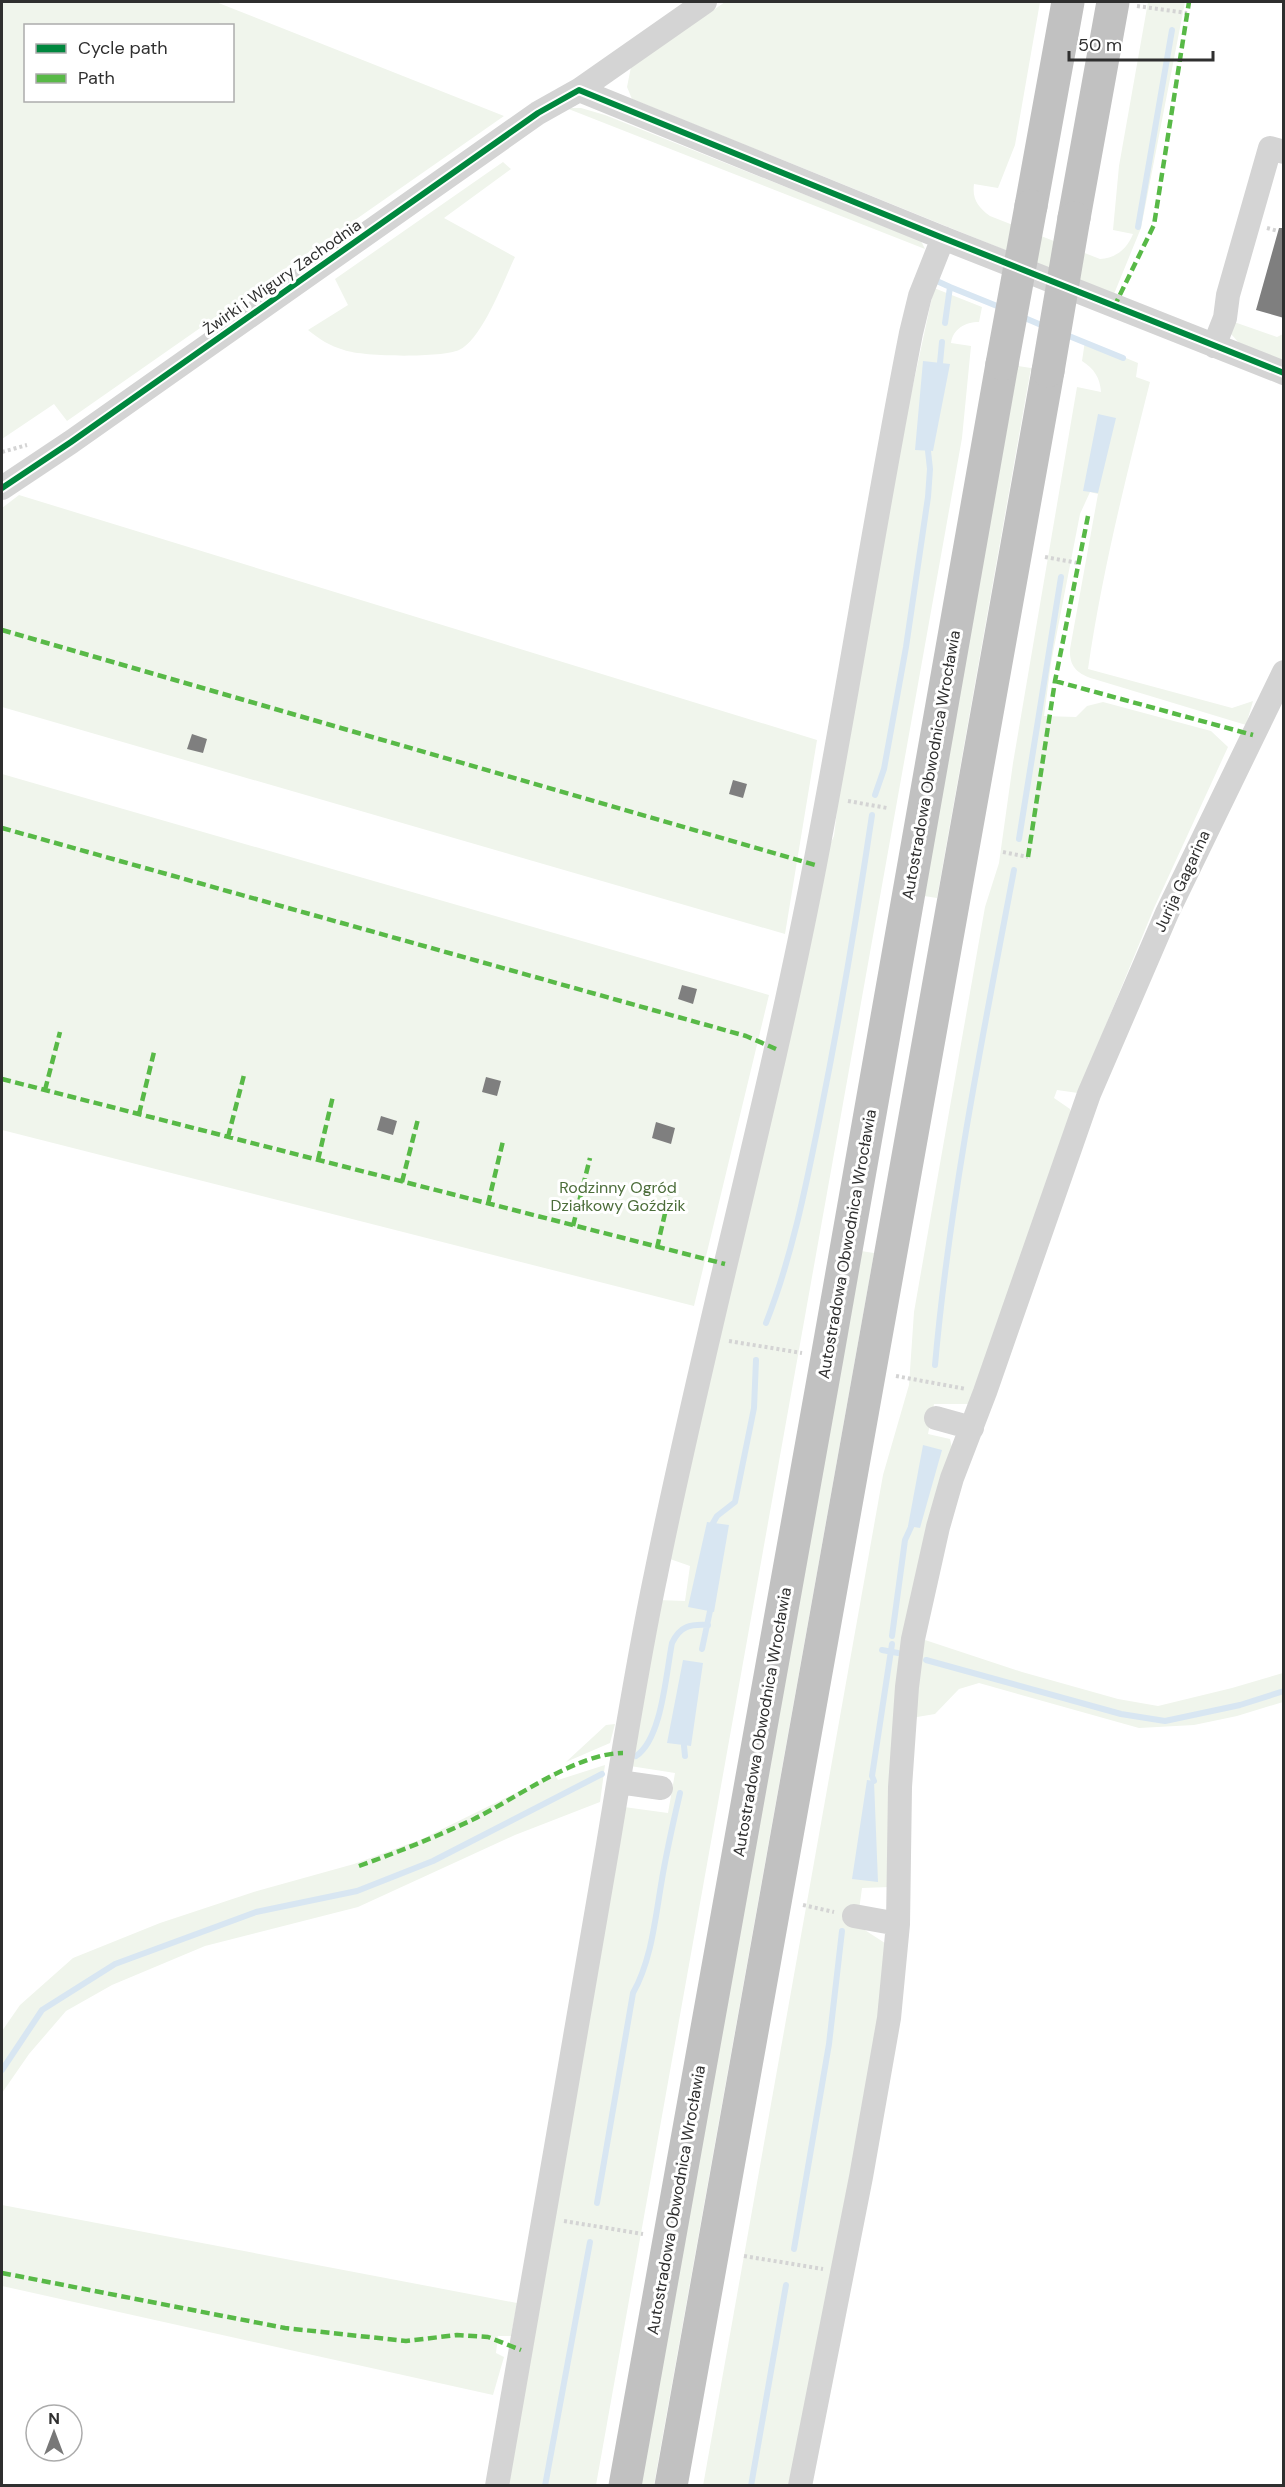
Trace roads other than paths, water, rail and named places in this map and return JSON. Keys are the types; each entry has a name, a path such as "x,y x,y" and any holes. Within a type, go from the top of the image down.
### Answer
{"highway":[{"name":"Autostradowa Obwodnica Wrocławia","path":"625,2486 1068,2"},
{"path":"671,2486 1074,218 1125,4"}],"street":[{"name":"Żwirki i Wigury Zachodnia","path":"2,488 31,460 538,113 579,90 705,2"},
{"path":"579,90 1284,373"},
{"path":"1214,346 1225,318 1228,295 1270,148 1284,152"},
{"path":"497,2486 628,1721 656,1573 701,1368 770,1077 815,865 866,571 911,333 923,286 943,238"},
{"name":"Jurija Gagarina","path":"800,2486 889,2018 898,1924 903,1740 913,1639 941,1517 952,1478 972,1428 1089,1094 1172,902 1284,672"},
{"path":"936,1418 972,1428"},
{"path":"619,1782 661,1788"},
{"path":"854,1916 898,1924"}],"waterway":[{"path":"1138,227 1172,30"},
{"path":"939,282 950,287 945,323"},
{"path":"950,287 1002,308"},
{"path":"1020,316 1046,327"},
{"path":"1064,334 1123,358"},
{"path":"940,363 942,342"},
{"path":"875,795 884,769 906,647 928,497 930,469 928,451"},
{"path":"1019,839 1061,577"},
{"path":"766,1323 791,1247 809,1169 841,1003 872,815"},
{"path":"935,1365 958,1178 1014,870"},
{"path":"713,1523 717,1516 735,1502 754,1408 756,1360"},
{"path":"892,1636 905,1540 911,1527"},
{"path":"702,1649 710,1611"},
{"path":"636,1756 645,1747 657,1721 675,1637 686,1627 708,1625"},
{"path":"874,1781 872,1776 892,1644"},
{"path":"882,1650 898,1653"},
{"path":"926,1660 1121,1714 1165,1721 1240,1705 1284,1691"},
{"path":"684,1746 685,1756"},
{"path":"2,2070 42,2010 115,1964 256,1912 357,1891 433,1861 602,1774"},
{"path":"597,2203 633,1993 644,1968 652,1940 665,1862 680,1793"},
{"path":"794,2249 829,2044 842,1931"},
{"path":"545,2486 590,2242"},
{"path":"751,2486 786,2285"}],"park label":[{"name":"Rodzinny Ogród Działkowy Goździk","path":"618,1196"}]}
